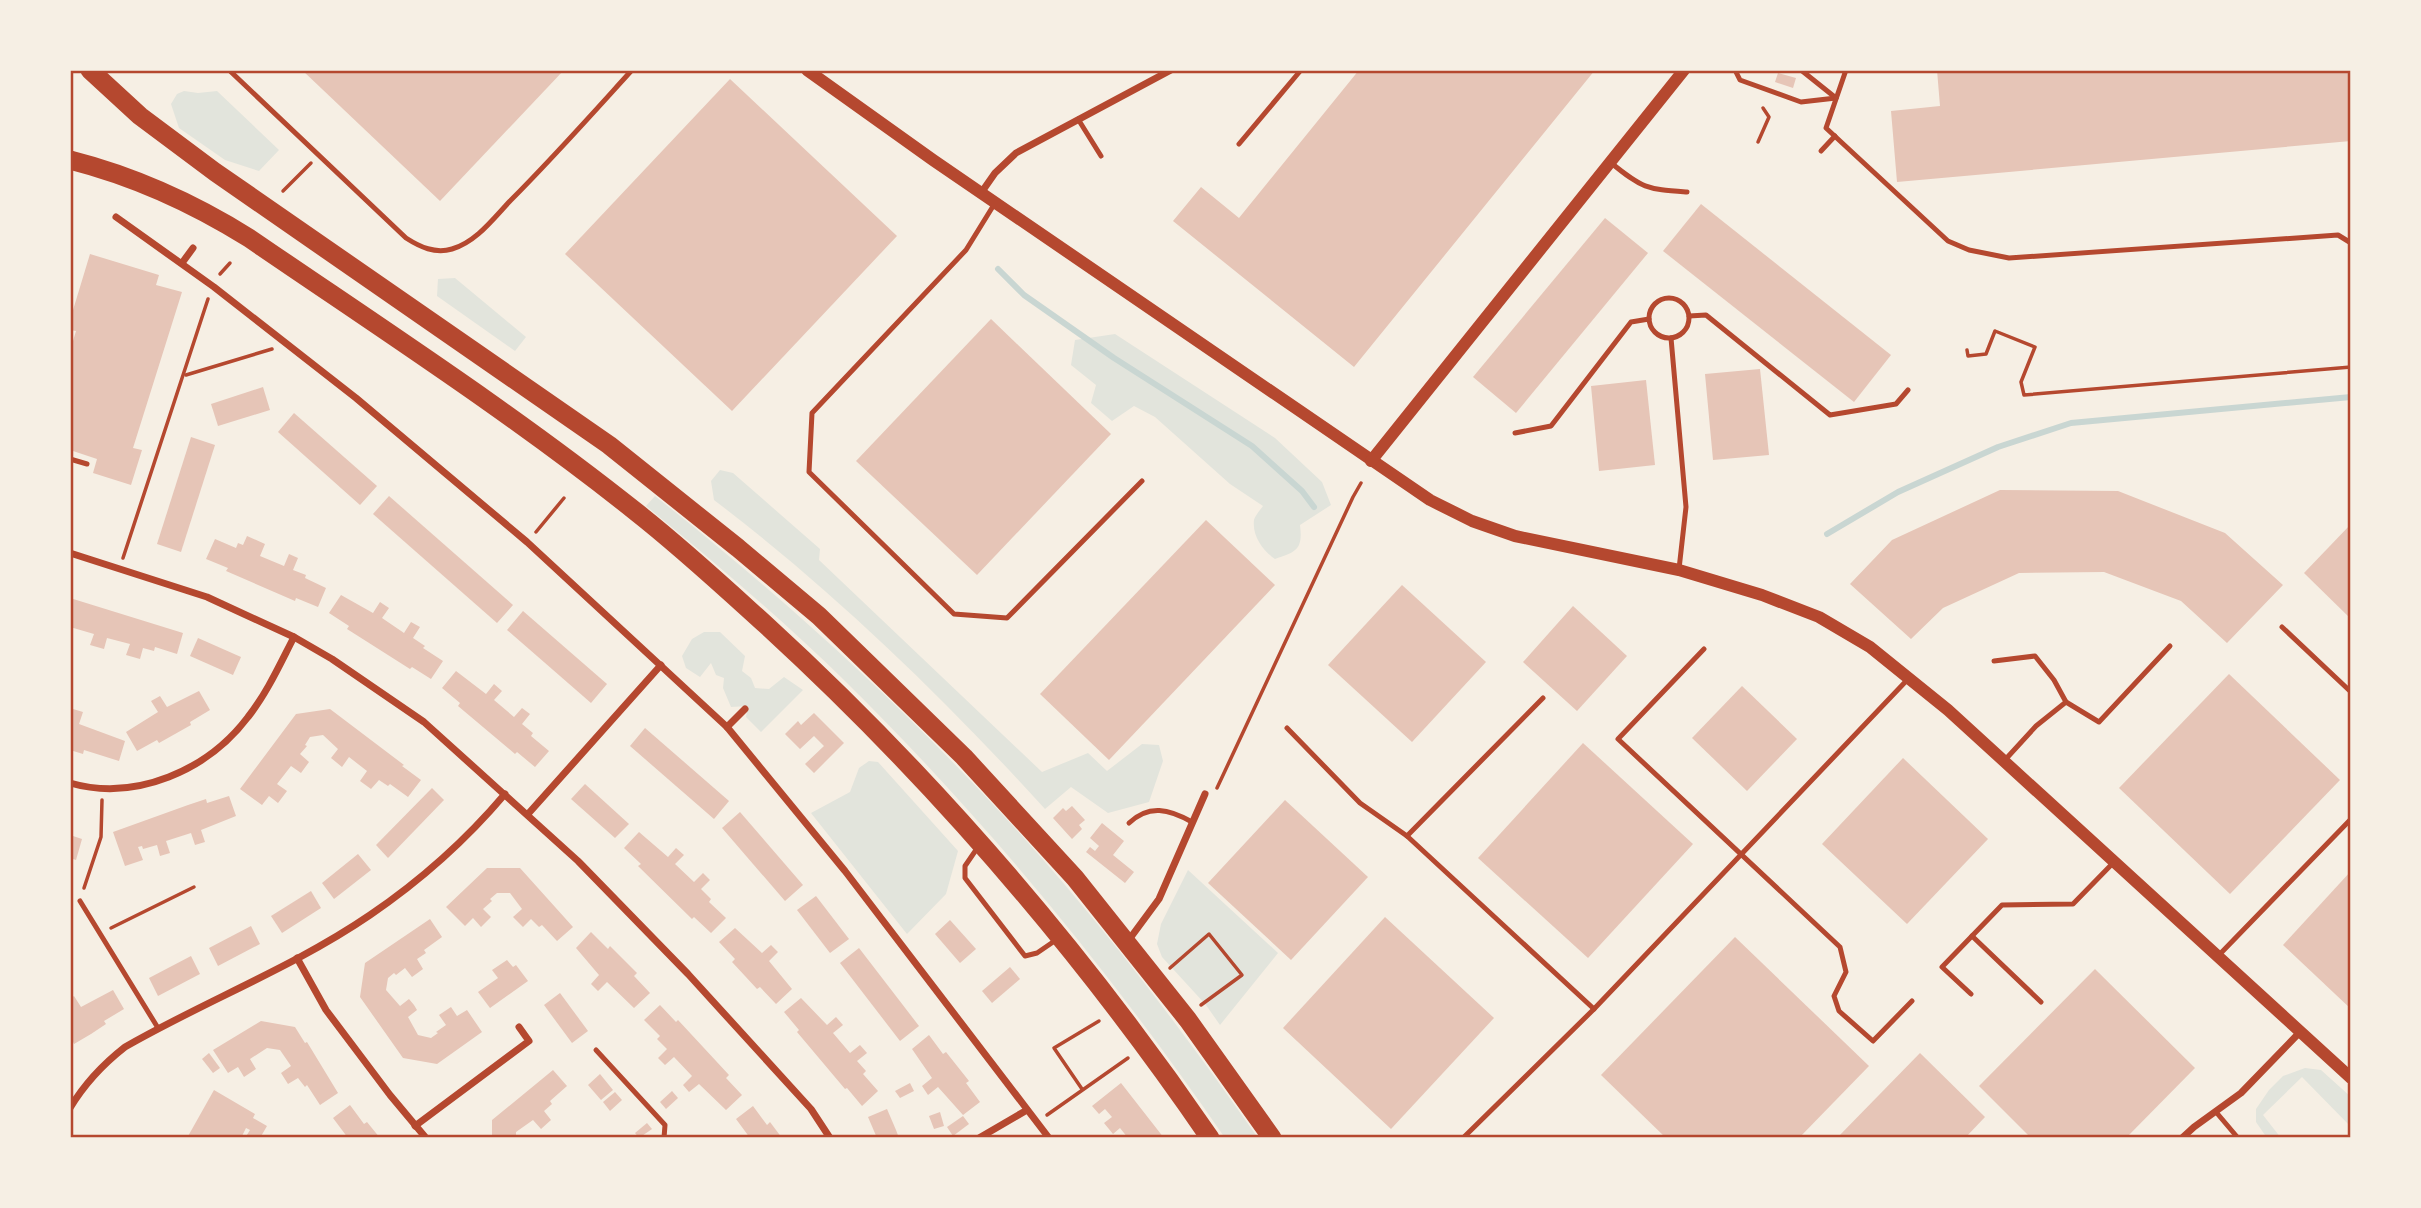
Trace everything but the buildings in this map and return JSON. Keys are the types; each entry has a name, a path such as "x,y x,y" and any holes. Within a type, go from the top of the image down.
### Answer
{"highway":[{"path":"90,70 140,116 215,172 609,445 819,616 964,757 1075,878 1188,1020 1272,1138"},
{"path":"70,160 164,192 229,226 571,461 677,546 805,661 887,740 982,843 1062,937 1139,1036 1210,1138"}],"street":[{"path":"807,70 995,203 1430,500 1472,521 1516,536 1679,570 1762,595 1819,617 1870,646 1948,710 2351,1078"},
{"path":"981,193 995,173 1016,153 1171,70"},
{"path":"1371,461 1684,70"},
{"path":"116,217 182,263 356,398 527,542 727,727 845,871 1049,1138"},
{"path":"182,263 193,248"},
{"path":"70,553 207,597 294,637 362,678 424,722 578,861 688,974 811,1109 830,1138"},
{"path":"70,783 102,788 142,785 192,766 234,735 257,705 294,637"},
{"path":"528,814 661,665"},
{"path":"727,727 745,709"},
{"path":"70,1108 82,1088 102,1065 125,1046 297,958 369,916 419,878 468,835 505,794"},
{"path":"1127,942 1159,899 1205,794"},
{"path":"297,958 326,1010 426,1138"},
{"path":"415,1126 528,1041 519,1027"},
{"path":"2182,1138 2194,1126 2241,1093 2301,1031"},
{"path":"979,1138 1027,1110"}],"lane":[{"path":"229,70 406,238 419,246 435,250 450,250 478,234 632,70"},
{"path":"1239,144 1301,70"},
{"path":"1735,70 1740,80 1801,102 1836,98"},
{"path":"1801,70 1836,98"},
{"path":"1846,70 1826,128 1948,240 1969,250 2009,258 2337,236 2351,243"},
{"path":"1078,119 1101,156"},
{"path":"1822,151 1835,136"},
{"path":"1610,162 1641,186 1687,192"},
{"path":"995,203 966,250 812,413 809,472 954,614 1007,618 1142,481"},
{"path":"1666,299 1682,304 1689,316 1687,327 1682,334 1671,338 1656,333 1649,318 1651,310 1658,302 1666,299"},
{"path":"1689,316 1706,315 1829,415 1896,404 1908,390"},
{"path":"1515,433 1551,426 1631,323 1649,318"},
{"path":"1671,338 1686,507 1684,545 1679,570"},
{"path":"70,459 86,464"},
{"path":"2282,627 2351,692"},
{"path":"1994,661 2035,656 2054,680 2066,702 2099,722 2171,646"},
{"path":"1703,649 1618,739 1840,947 1846,972 1834,996 1839,1012 1873,1041 1912,1002"},
{"path":"1463,1138 1594,1009 1909,678"},
{"path":"1407,836 1543,698"},
{"path":"2004,762 2036,726 2066,702"},
{"path":"1287,728 1360,803 1407,836 1594,1009"},
{"path":"1129,823 1138,815 1157,809 1192,822"},
{"path":"2218,956 2351,820"},
{"path":"982,843 965,866 965,878 1025,956 1037,953 1062,937"},
{"path":"1971,994 1942,967 2002,905 2073,904 2114,862"},
{"path":"80,901 158,1028"},
{"path":"1972,936 2041,1002"},
{"path":"596,1050 665,1125 664,1138"},
{"path":"2216,1112 2238,1138"}],"path":[{"path":"1758,142 1769,117 1763,108"},
{"path":"283,191 318,156"},
{"path":"218,277 230,262"},
{"path":"120,568 209,297"},
{"path":"1968,350 1968,356 1986,354 1995,331 2035,346 2021,382 2024,395 2351,367"},
{"path":"185,375 288,343"},
{"path":"1205,794 1215,793 1353,497 1362,483"},
{"path":"527,542 564,498"},
{"path":"80,901 101,837 102,788"},
{"path":"101,934 194,887"},
{"path":"1164,974 1209,934 1242,975 1201,1005"},
{"path":"1083,1089 1054,1048 1108,1015"},
{"path":"1037,1122 1128,1058"}],"shaded area":[{"path":"184,91 217,91 279,150 259,171 225,160 179,128 171,104 177,94"},
{"path":"455,278 526,337 515,351 437,296 438,279"},
{"path":"1115,334 1275,438 1322,482 1331,505 1300,525 1297,548 1275,559 1266,552 1259,543 1254,526 1255,518 1263,506 1230,484 1155,417 1134,406 1112,421 1091,403 1096,385 1071,365 1075,340"},
{"path":"720,470 733,473 820,549 819,560 1042,772 1088,753 1107,771 1142,744 1159,745 1163,761 1149,802 1108,813 1071,787 1045,809 968,727 887,647 802,571 714,500 711,481"},
{"path":"655,496 818,633 970,780 1116,946 1258,1138 1225,1138 1093,958 998,844 845,681 747,591 646,506"},
{"path":"704,632 720,632 745,656 742,671 751,678 755,688 769,689 784,677 803,690 761,732 746,717 748,706 731,707 723,688 724,678 716,675 711,663 700,677 686,668 682,656 692,639"},
{"path":"869,761 878,762 958,851 946,894 907,934 811,813 850,792 859,768"},
{"path":"1188,870 1278,953 1220,1025 1206,1005 1162,957 1157,944 1161,924"},
{"path":"2305,1068 2321,1070 2351,1097 2351,1127 2302,1077 2263,1115 2281,1138 2267,1138 2256,1122 2256,1109 2283,1076"}],"waterway":[{"path":"998,269 1024,295 1114,358 1252,446 1302,491 1314,507"},
{"path":"1827,534 1898,492 1998,447 2071,423 2351,397"}]}
